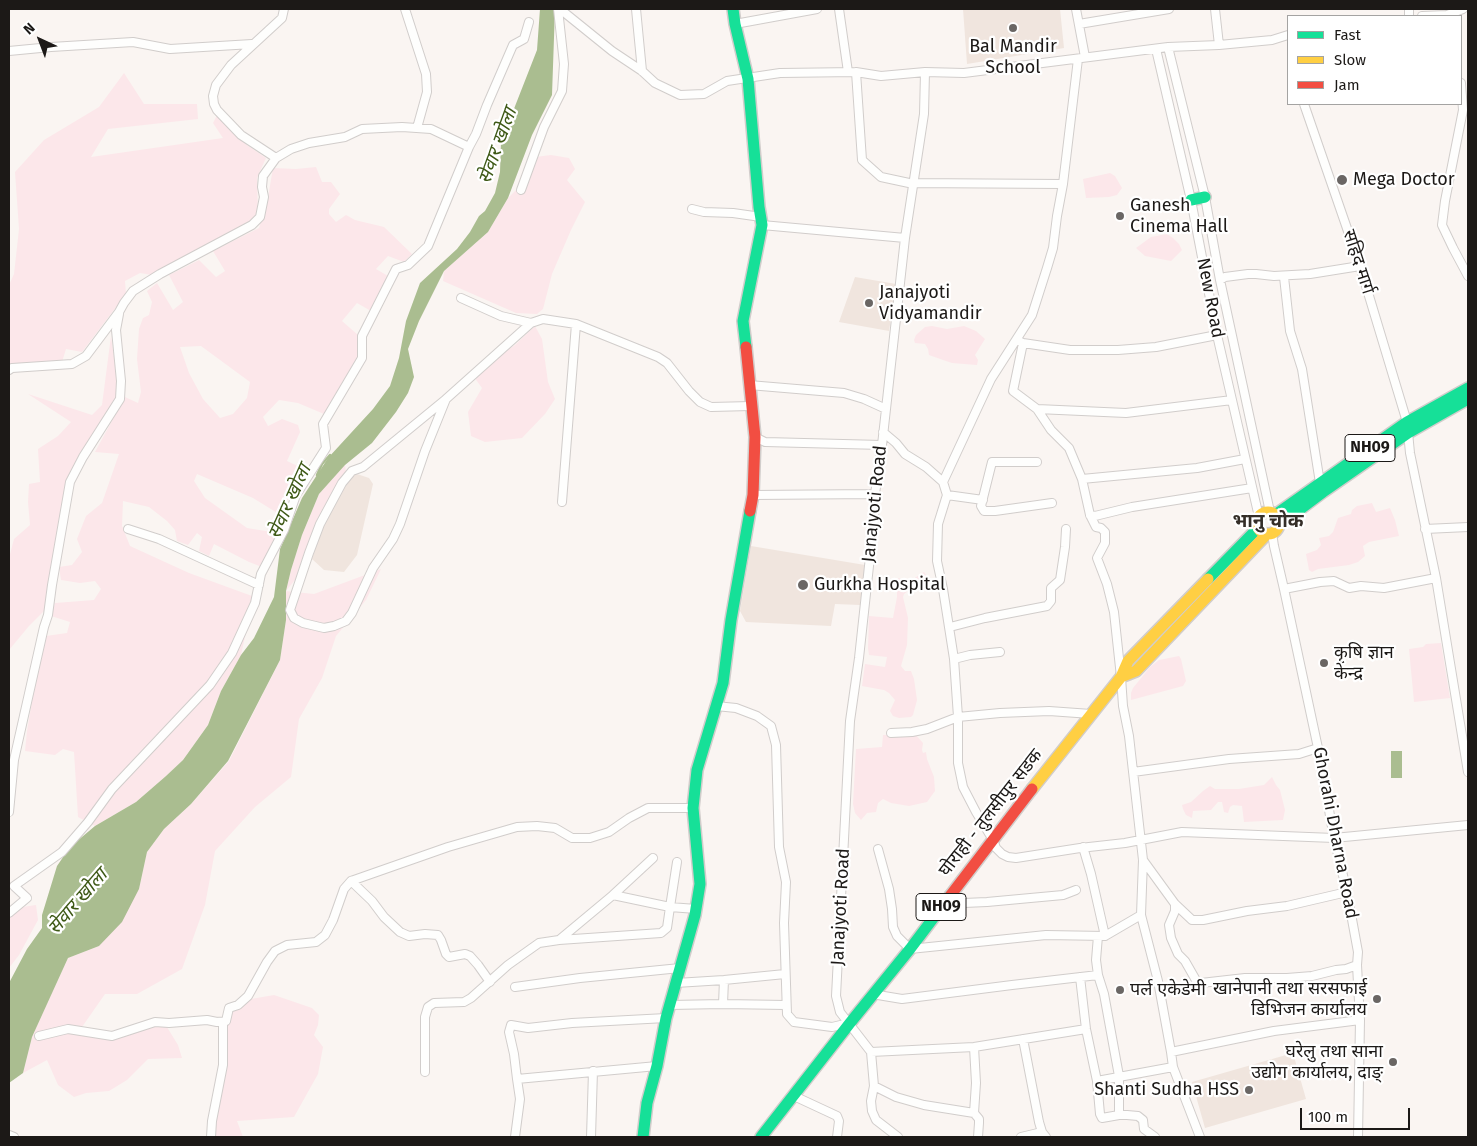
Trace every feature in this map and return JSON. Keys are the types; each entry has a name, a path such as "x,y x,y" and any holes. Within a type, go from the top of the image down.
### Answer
{"main road":[{"path":"643,1137 646,1103 657,1066 666,1018 696,909 700,884 693,808 697,770 723,683 753,495 755,437 743,321 761,221 748,78 733,9"},
{"path":"1191,200 1205,197"},
{"name":"NH09","path":"1268,523 1320,483 1468,388"},
{"name":"NH09","path":"1268,523 1323,492 1407,428 1468,399"},
{"name":"घोराही - तुलसीपुर सडक","path":"761,1137 872,994 910,949 1046,770 1121,677 1128,661 1268,523"}],"street":[{"path":"276,158 241,135 217,110 213,96 216,85 230,65 282,18 284,9"},
{"path":"405,9 426,74 427,92 418,128"},
{"path":"559,9 656,83 680,95 704,94 727,81 780,73 852,72 882,76 925,72 964,73 1168,47 1219,46 1272,40 1287,35"},
{"path":"521,190 544,127 562,92 564,64 559,9"},
{"path":"636,9 642,71"},
{"path":"735,24 817,9"},
{"path":"839,9 852,72 862,160 881,177 909,183 1063,184"},
{"path":"943,482 991,379 1020,342 1032,315 1053,248 1056,216 1063,184 1081,58 1076,9"},
{"path":"1079,24 1169,9"},
{"path":"1215,9 1219,46"},
{"path":"1449,15 1463,9"},
{"path":"9,913 27,898 14,886 62,852 88,822 112,789 210,685 232,653 255,604 261,574 284,530 296,495 326,448 323,424 362,358 362,336 396,269 408,265 428,246 513,45 524,39 528,22"},
{"path":"9,51 133,42 170,49 252,44"},
{"name":"New Road","path":"1168,47 1205,197 1268,523"},
{"name":"New Road","path":"1156,49 1191,200 1217,335 1245,459 1252,488 1268,523"},
{"name":"Janajyoti Road","path":"871,1052 840,1012 836,996 850,720 859,658 874,520 875,494 905,238 924,114 925,72"},
{"path":"1462,96 1463,110 1442,225 1468,276"},
{"name":"सहिद मार्ग","path":"1304,105 1360,266 1407,428 1410,453 1436,578 1468,772"},
{"path":"9,370 12,368 72,364 86,356 133,291 160,274 252,225 260,217 264,196 262,187 263,176 276,158 291,149 309,143 345,137 362,129 402,127 432,130 469,147"},
{"path":"692,209 704,212 733,213 761,221 905,238"},
{"path":"1220,280 1225,277 1248,274 1284,276 1360,266"},
{"path":"1284,276 1290,331 1302,369 1307,394 1313,447 1320,483"},
{"path":"461,298 501,316 531,323"},
{"path":"9,812 14,760 48,615 70,482 83,457 120,399 121,381 116,330 119,312"},
{"path":"446,399 425,451 400,524 393,539 373,568 352,613 346,621 324,628 303,623 294,618 290,610 309,553 320,524 342,483 352,472 363,467 446,399 531,323 542,319 576,324 658,357 667,363 689,392 700,402 711,407 751,406"},
{"path":"562,502 576,324"},
{"path":"1020,342 1070,350 1118,350 1156,346 1217,335"},
{"path":"1020,342 1013,391 1037,409 1051,430 1069,448 1082,479 1090,515 1096,527 1101,528 1105,532 1105,543 1097,558 1107,584 1114,612 1123,706 1129,736 1143,860 1141,915 1158,981 1173,1067 1200,1137"},
{"path":"749,385 844,393 864,399 886,409"},
{"path":"1037,409 1126,413 1232,400"},
{"path":"883,432 905,454 926,467 943,482 947,495 938,524 937,561 950,627 954,659 958,717 958,762 963,787 994,840 996,848 1002,854 1016,858 1141,840 1182,832 1334,838 1468,826"},
{"path":"755,437 765,442 882,445"},
{"path":"1082,479 1198,468 1245,459"},
{"path":"1038,462 992,462 981,506 984,511 995,511 1052,503"},
{"path":"1090,515 1095,516 1132,507 1252,488"},
{"path":"753,495 875,494"},
{"path":"947,495 983,500"},
{"name":"Ghorahi Dharna Road","path":"1268,523 1318,748 1334,838 1347,892 1358,952 1360,1020 1358,1137"},
{"path":"1425,529 1468,526"},
{"path":"128,529 159,539 259,585"},
{"path":"950,627 1047,606 1051,601 1050,588 1060,580 1066,529"},
{"path":"1284,589 1334,581 1349,588 1361,586 1384,588 1436,578"},
{"path":"954,659 970,655 1000,652"},
{"path":"716,706 736,708 757,716 771,726 776,745 779,847 786,882 784,923 787,1014 794,1022 832,1027 850,1023"},
{"path":"891,732 912,732 927,729 958,717 1023,711 1091,714"},
{"path":"1133,772 1229,759 1300,754 1318,748"},
{"path":"211,1137 212,1121 223,1064 223,1023 226,1021 229,1008 248,996 275,951 287,945 316,942 325,935 333,920 344,889 351,880 448,847 518,827 537,826 555,828 572,838 590,838 609,832 648,808 693,808"},
{"path":"1083,847 1091,874 1101,936 1096,960 1119,1076 1119,1115"},
{"path":"878,849 889,889 893,927 897,936 910,949 1046,935 1092,934 1101,936 1141,915"},
{"path":"559,940 654,858"},
{"path":"1143,860 1175,904 1192,920 1203,920 1247,911 1287,906 1347,892"},
{"path":"425,1072 425,1017 428,1007 434,1003 464,1002 471,998 508,965 539,943 661,933 667,928 677,862"},
{"path":"351,880 400,932 409,936 438,934 446,954 450,957 465,954 470,956 490,982"},
{"path":"948,898 964,903 987,902 1063,895 1076,890"},
{"path":"612,896 670,907 696,909"},
{"path":"1175,904 1175,911 1169,924 1172,938 1178,954 1185,961 1197,982 1312,976 1357,965"},
{"path":"515,987 580,978 680,968"},
{"path":"676,983 785,974"},
{"path":"872,994 902,999 1098,975"},
{"path":"1080,977 1086,1029 1097,1081 1100,1114 1102,1118 1119,1115 1138,1116 1143,1120 1144,1133 1154,1137"},
{"path":"724,980 724,1004"},
{"path":"670,1005 786,1005"},
{"path":"515,1137 520,1100 509,1032 511,1026 528,1028 572,1023 666,1018"},
{"path":"1171,1052 1274,1031 1360,1020"},
{"path":"39,1036 68,1028 112,1036 155,1022 226,1021"},
{"path":"896,1137 876,1120 872,1111 871,1101 874,1086 871,1052 974,1047 1086,1029"},
{"path":"1021,1137 1044,1135 1022,1039"},
{"path":"974,1047 976,1083 974,1113"},
{"path":"517,1079 657,1066"},
{"path":"1097,1081 1173,1067"},
{"path":"590,1137 593,1071"},
{"path":"874,1086 896,1096 924,1105 974,1113 979,1119 978,1137"},
{"path":"794,1096 837,1116 840,1121 837,1137"},
{"path":"9,1135 14,1137"}],"shaded area":[{"name":"Bal Mandir School","path":"963,9 1060,9 1064,48 967,64"},
{"path":"124,73 144,104 197,104 198,119 108,129 91,157 223,138 213,123 218,113 247,145 266,158 257,178 258,215 244,227 181,258 152,275 140,273 125,281 126,294 82,352 66,349 62,362 9,366 9,285 14,274 19,229 15,172 44,140 99,107"},
{"path":"551,155 569,158 575,169 567,180 585,202 552,274 543,309 537,314 516,313 443,281 444,271 488,232 508,198 517,189 528,158"},
{"path":"316,167 322,182 331,182 340,194 329,209 329,214 336,222 346,215 355,220 384,227 412,254 404,262 388,256 376,269 388,276 371,311 357,303 342,321 358,335 358,356 324,414 298,403 279,400 263,417 268,426 282,419 298,425 300,432 287,461 306,470 279,514 253,498 197,474 194,481 205,498 247,528 278,533 262,567 214,544 209,556 199,551 202,537 197,533 188,545 177,541 175,530 149,507 123,501 122,526 130,546 189,573 252,596 252,605 241,655 221,691 208,725 183,760 166,776 136,802 95,826 78,817 74,752 63,749 55,755 25,751 33,695 46,636 67,633 70,622 51,616 55,603 94,600 101,589 95,581 80,583 61,580 59,567 72,565 82,552 77,539 86,516 102,503 119,454 95,452 125,397 138,403 141,392 137,359 139,329 143,318 149,315 152,302 147,291 157,283 173,310 183,302 169,275 199,260 216,277 225,271 213,251 259,228 267,203 273,168 296,169","holes":["201,346 250,382 247,398 233,414 220,418 203,399 189,373 180,347"]},
{"path":"1110,173 1115,176 1122,188 1117,195 1086,198 1083,179"},
{"path":"1167,234 1179,244 1182,250 1171,261 1145,256 1136,248 1151,237"},
{"name":"Janajyoti Vidyamandir","path":"855,277 896,284 889,331 839,322"},
{"path":"535,326 542,339 548,382 555,399 545,414 522,438 485,442 471,436 468,412 482,388 474,377 494,359 515,345"},
{"path":"932,326 947,329 964,326 976,331 985,339 975,355 978,360 977,365 952,363 943,360 929,355 925,344 915,343 916,335 925,327"},
{"path":"111,336 119,392 71,471 63,500 55,560 45,610 9,650 9,558 14,539 30,525 29,484 40,482 38,449 58,436 71,422 28,394 92,415 102,405"},
{"path":"345,465 347,479 323,521 312,559 286,591 302,535 319,494"},
{"path":"354,473 369,478 373,484 357,555 344,572 324,570 312,559 323,521 347,479"},
{"path":"1372,503 1376,512 1390,508 1399,536 1369,542 1363,546 1365,556 1358,562 1318,569 1312,572 1309,570 1306,554 1317,550 1321,545 1319,538 1329,536 1333,532 1338,518 1351,514 1352,510 1357,506"},
{"name":"Gurkha Hospital","path":"751,546 865,565 860,605 835,604 831,626 746,622 740,611"},
{"path":"381,569 366,600 336,636 322,678 299,719 291,777 255,807 215,851 205,905 182,969 137,994 105,994 82,1027 110,1034 162,1019 178,1045 182,1058 148,1059 127,1080 109,1091 86,1093 74,1097 58,1085 47,1060 23,1073 32,1037 68,958 99,946 139,889 147,852 164,829 191,804 229,761 280,660 286,620 286,591 314,594"},
{"path":"924,572 928,581 912,588 903,597 908,618 907,645 901,666 905,671 911,671 917,700 911,717 899,718 893,716 890,711 895,700 889,693 884,690 862,686 865,664 885,667 887,657 869,655 869,616 893,618 897,597 896,580 899,578 902,580 913,579"},
{"path":"1441,643 1450,698 1414,702 1409,649 1423,647 1426,644"},
{"path":"1179,656 1186,681 1183,686 1131,700 1133,688 1150,667 1159,660"},
{"path":"915,734 923,743 922,750 923,753 926,752 934,777 935,791 927,802 909,806 891,803 883,799 878,803 876,812 867,813 861,820 855,813 853,804 856,749 882,747 883,735"},
{"path":"1272,777 1280,790 1285,810 1283,820 1244,822 1242,806 1233,805 1228,813 1224,812 1222,802 1218,802 1211,810 1193,811 1192,818 1186,815 1183,809 1182,805 1191,802 1210,786 1215,789 1239,789 1264,785"},
{"path":"36,905 38,920 19,955 9,968 9,909"},
{"path":"274,995 312,1008 319,1015 314,1035 323,1047 318,1074 294,1117 237,1121 243,1137 213,1137 224,1024 230,1010 239,1008 251,999"},
{"name":"Shanti Sudha HSS","path":"1293,1053 1306,1099 1205,1128 1192,1082"}],"water":[{"path":"540,9 555,9 552,95 532,135 508,198 488,232 444,271 419,321 408,349 414,377 408,393 372,443 345,465 319,494 302,535 286,591 286,620 280,660 228,761 191,804 164,829 147,852 139,889 122,922 99,946 68,958 32,1037 23,1073 9,1083 9,983 27,949 42,928 42,915 57,866 70,847 95,826 136,802 166,776 183,760 208,725 221,691 241,655 254,638 274,597 280,549 302,498 328,458 373,409 390,386 399,358 406,321 420,283 457,249 479,216 485,211 495,193 500,172 501,142 537,50"},
{"path":"1391,751 1402,751 1402,778 1391,778"}],"waterway":[{"name":"सेवार खोला","path":"317,475 322,464 330,455"}],"traffic: fast":[{"path":"733,9 748,79 762,225 743,321 746,347"},
{"path":"1191,200 1205,197"},
{"path":"1275,515 1407,422 1468,388"},
{"path":"1279,525 1408,433 1468,399"},
{"path":"643,1137 647,1103 657,1066 666,1018 695,915 700,884 693,808 697,770 723,683 731,620 750,511"},
{"path":"1208,579 1258,528"},
{"path":"761,1137 950,896"}],"traffic: slow":[{"path":"1268,512 1276,515 1279,523 1276,531 1268,534 1260,531 1257,523 1260,515 1268,512"},
{"path":"1121,677 1136,671 1267,534"},
{"path":"1032,789 1121,677 1128,661 1208,579"}],"traffic: jam":[{"path":"746,347 755,437 753,495 750,511"},
{"path":"950,896 1032,789"}],"place":[{"name":"Bal Mandir School","path":"1013,28"},
{"name":"Mega Doctor","path":"1342,180"},
{"name":"Ganesh Cinema Hall","path":"1120,216"},
{"name":"Janajyoti Vidyamandir","path":"869,303"},
{"name":"Gurkha Hospital","path":"803,585"},
{"name":"कृषि ज्ञान केन्द्र","path":"1324,663"},
{"name":"पर्ल एकेडेमी","path":"1120,990"},
{"name":"खानेपानी तथा सरसफाई डिभिजन कार्यालय","path":"1377,999"},
{"name":"घरेलु तथा साना उद्योग कार्यालय, दाङ्","path":"1393,1062"},
{"name":"Shanti Sudha HSS","path":"1249,1090"}],"district":[{"name":"भानु चोक","path":"1268,522"}]}
